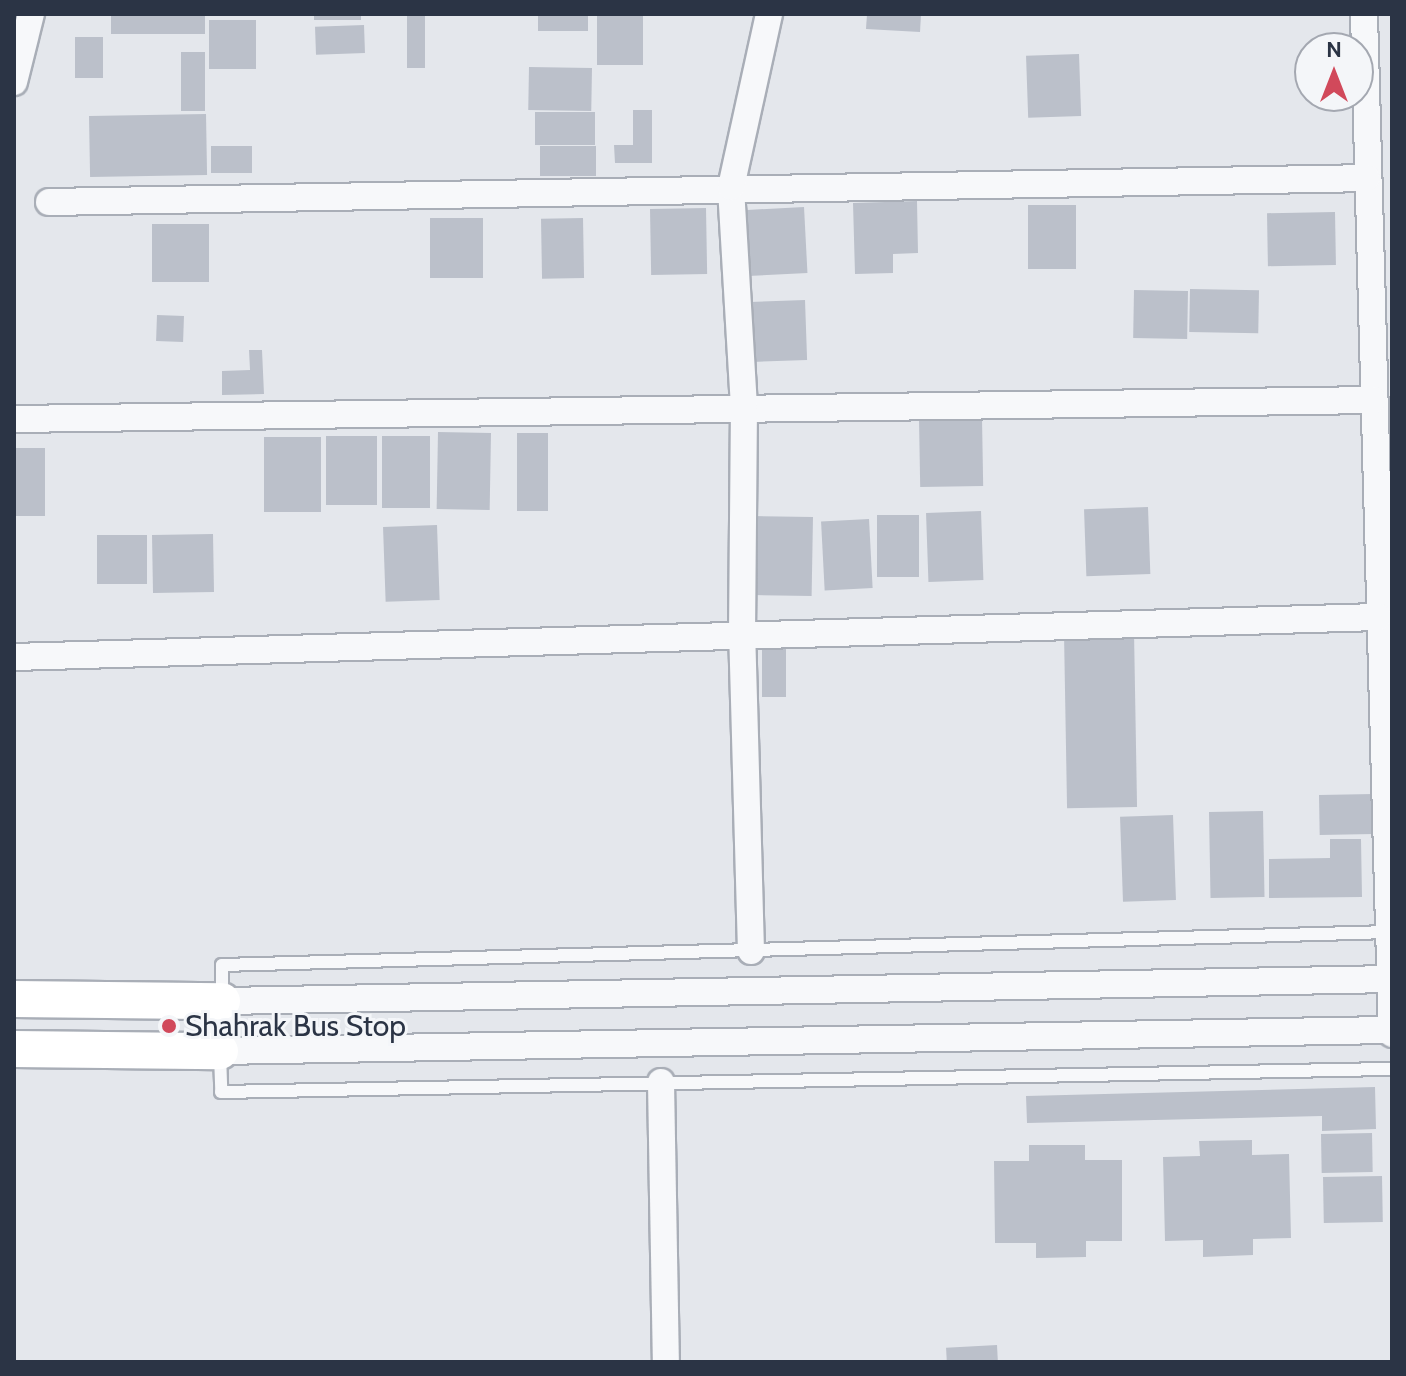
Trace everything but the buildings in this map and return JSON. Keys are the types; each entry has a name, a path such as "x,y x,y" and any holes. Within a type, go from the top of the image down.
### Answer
{"main road":[{"path":"14,999 222,1001"},
{"path":"14,1049 220,1051"}],"street":[{"path":"14,82 31,14"},
{"path":"751,951 742,635 744,407 731,187 769,14"},
{"path":"1364,14 1378,617 1391,979 1392,1031 220,1051 222,1001 1391,979"},
{"path":"49,202 731,187 1367,178"},
{"path":"14,419 1373,400"},
{"path":"14,657 1378,617"},
{"path":"661,1082 666,1362"}],"lane":[{"path":"222,1001 222,965 1389,932"},
{"path":"220,1051 221,1092 1392,1069"}],"place":[{"name":"Shahrak Bus Stop","path":"169,1026"}]}
